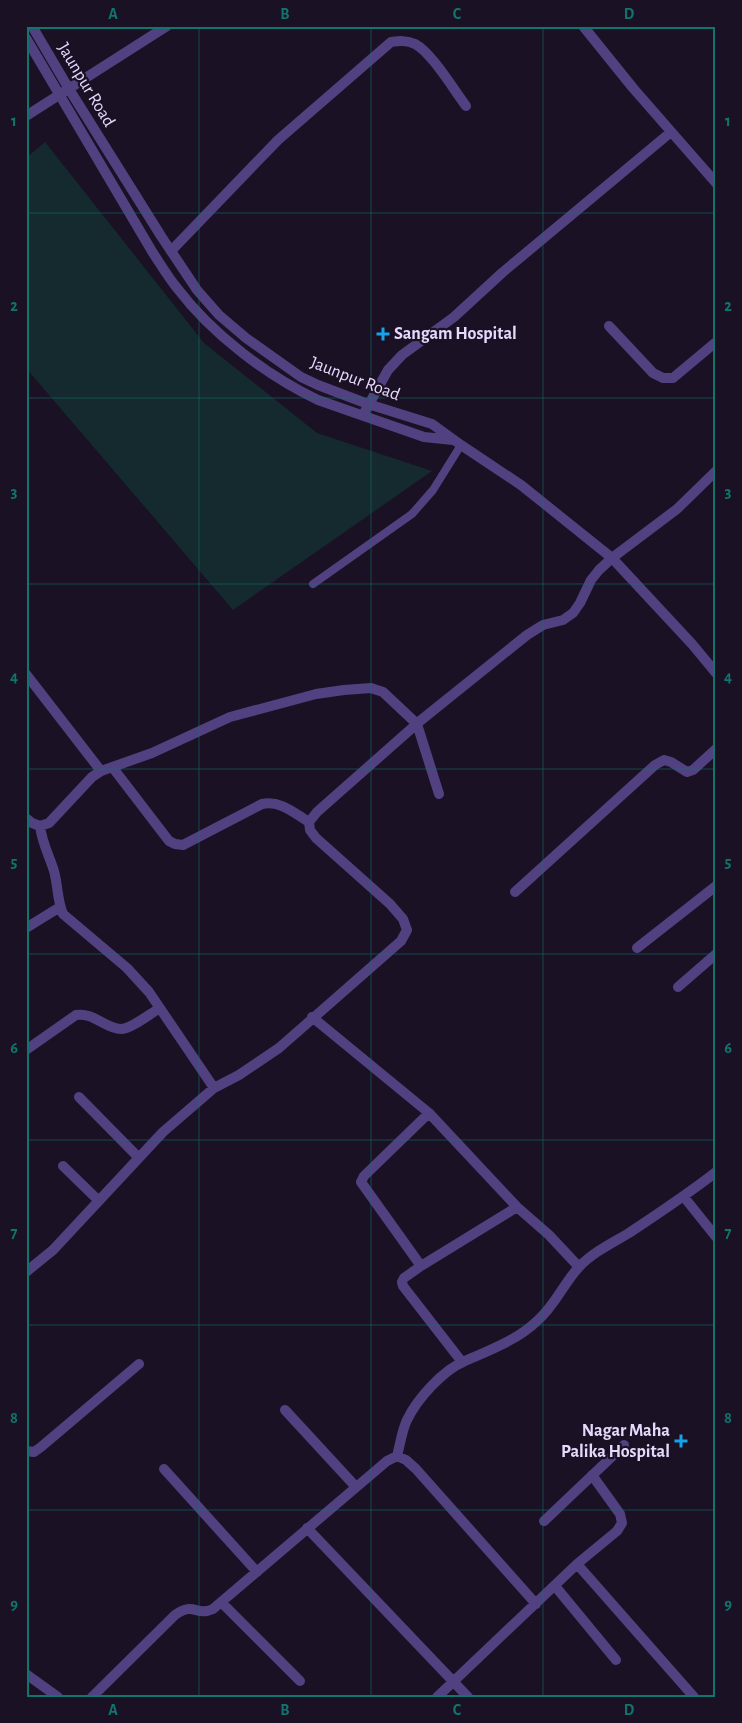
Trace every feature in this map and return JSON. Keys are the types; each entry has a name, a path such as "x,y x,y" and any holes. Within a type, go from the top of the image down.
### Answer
{"street":[{"name":"Jaunpur Road","path":"32,26 69,89 171,251 197,290 219,315 246,338 301,377 318,386 368,404 426,421 521,484 612,558 692,644 716,674"},
{"path":"26,116 167,26"},
{"path":"583,26 716,183"},
{"path":"26,38 153,253 176,288 206,321 236,347 301,392 318,400 424,437 457,442"},
{"path":"171,251 278,140 391,42 402,40 415,44 421,49 428,55 466,106"},
{"path":"363,415 388,370 402,355 454,317 503,272 671,132"},
{"path":"608,326 653,373 663,378 673,378 716,342"},
{"path":"309,822 338,793 416,724 527,635 543,625 563,620 573,613 591,580 612,558 677,509 716,472"},
{"path":"26,674 101,771"},
{"path":"26,818 40,826 49,823 92,777 101,771 152,754 230,717 316,694 371,688 383,692 416,724 439,794"},
{"path":"515,892 655,765 664,760 687,772 692,770 716,749"},
{"path":"113,768 168,841 175,844 182,845 262,804 270,802 278,803 309,822"},
{"path":"26,1272 53,1250 164,1132 214,1088 239,1075 268,1056 401,941 407,930 402,919 390,904 316,838 310,830 309,822"},
{"path":"40,826 42,841 54,869 60,907 67,919 127,968 149,992 214,1088"},
{"path":"637,948 716,886"},
{"path":"26,928 60,907"},
{"path":"678,987 716,954"},
{"path":"26,1050 76,1015 84,1013 121,1029 128,1027 160,1008"},
{"path":"312,1017 430,1113 517,1207 549,1235 579,1267"},
{"path":"79,1097 139,1158"},
{"path":"421,1266 361,1182 364,1176 430,1113"},
{"path":"63,1166 99,1202"},
{"path":"92,1697 175,1615 183,1609 192,1608 207,1612 213,1609 387,1461 397,1456 406,1420 424,1395 441,1378 462,1362 487,1352 523,1333 552,1307 579,1267 604,1248 684,1197 716,1172"},
{"path":"684,1197 716,1237"},
{"path":"462,1362 403,1286 402,1282 404,1278 421,1266 517,1207"},
{"path":"26,1450 34,1452 41,1447 139,1364"},
{"path":"286,1410 356,1487"},
{"path":"544,1521 624,1446"},
{"path":"397,1456 406,1460 416,1469 536,1604"},
{"path":"164,1469 257,1572"},
{"path":"437,1697 577,1564 617,1531 622,1523 620,1514 592,1475"},
{"path":"307,1528 468,1697"},
{"path":"577,1564 694,1697"},
{"path":"555,1586 616,1660"},
{"path":"221,1602 300,1681"},
{"path":"26,1674 58,1697"}],"lane":[{"path":"313,584 412,514 433,490 457,442"}],"green space":[{"path":"45,142 204,343 317,433 432,471 233,610 26,368 26,158"}],"place":[{"name":"Sangam Hospital","path":"383,334"},
{"name":"Nagar Maha Palika Hospital","path":"681,1441"}]}
